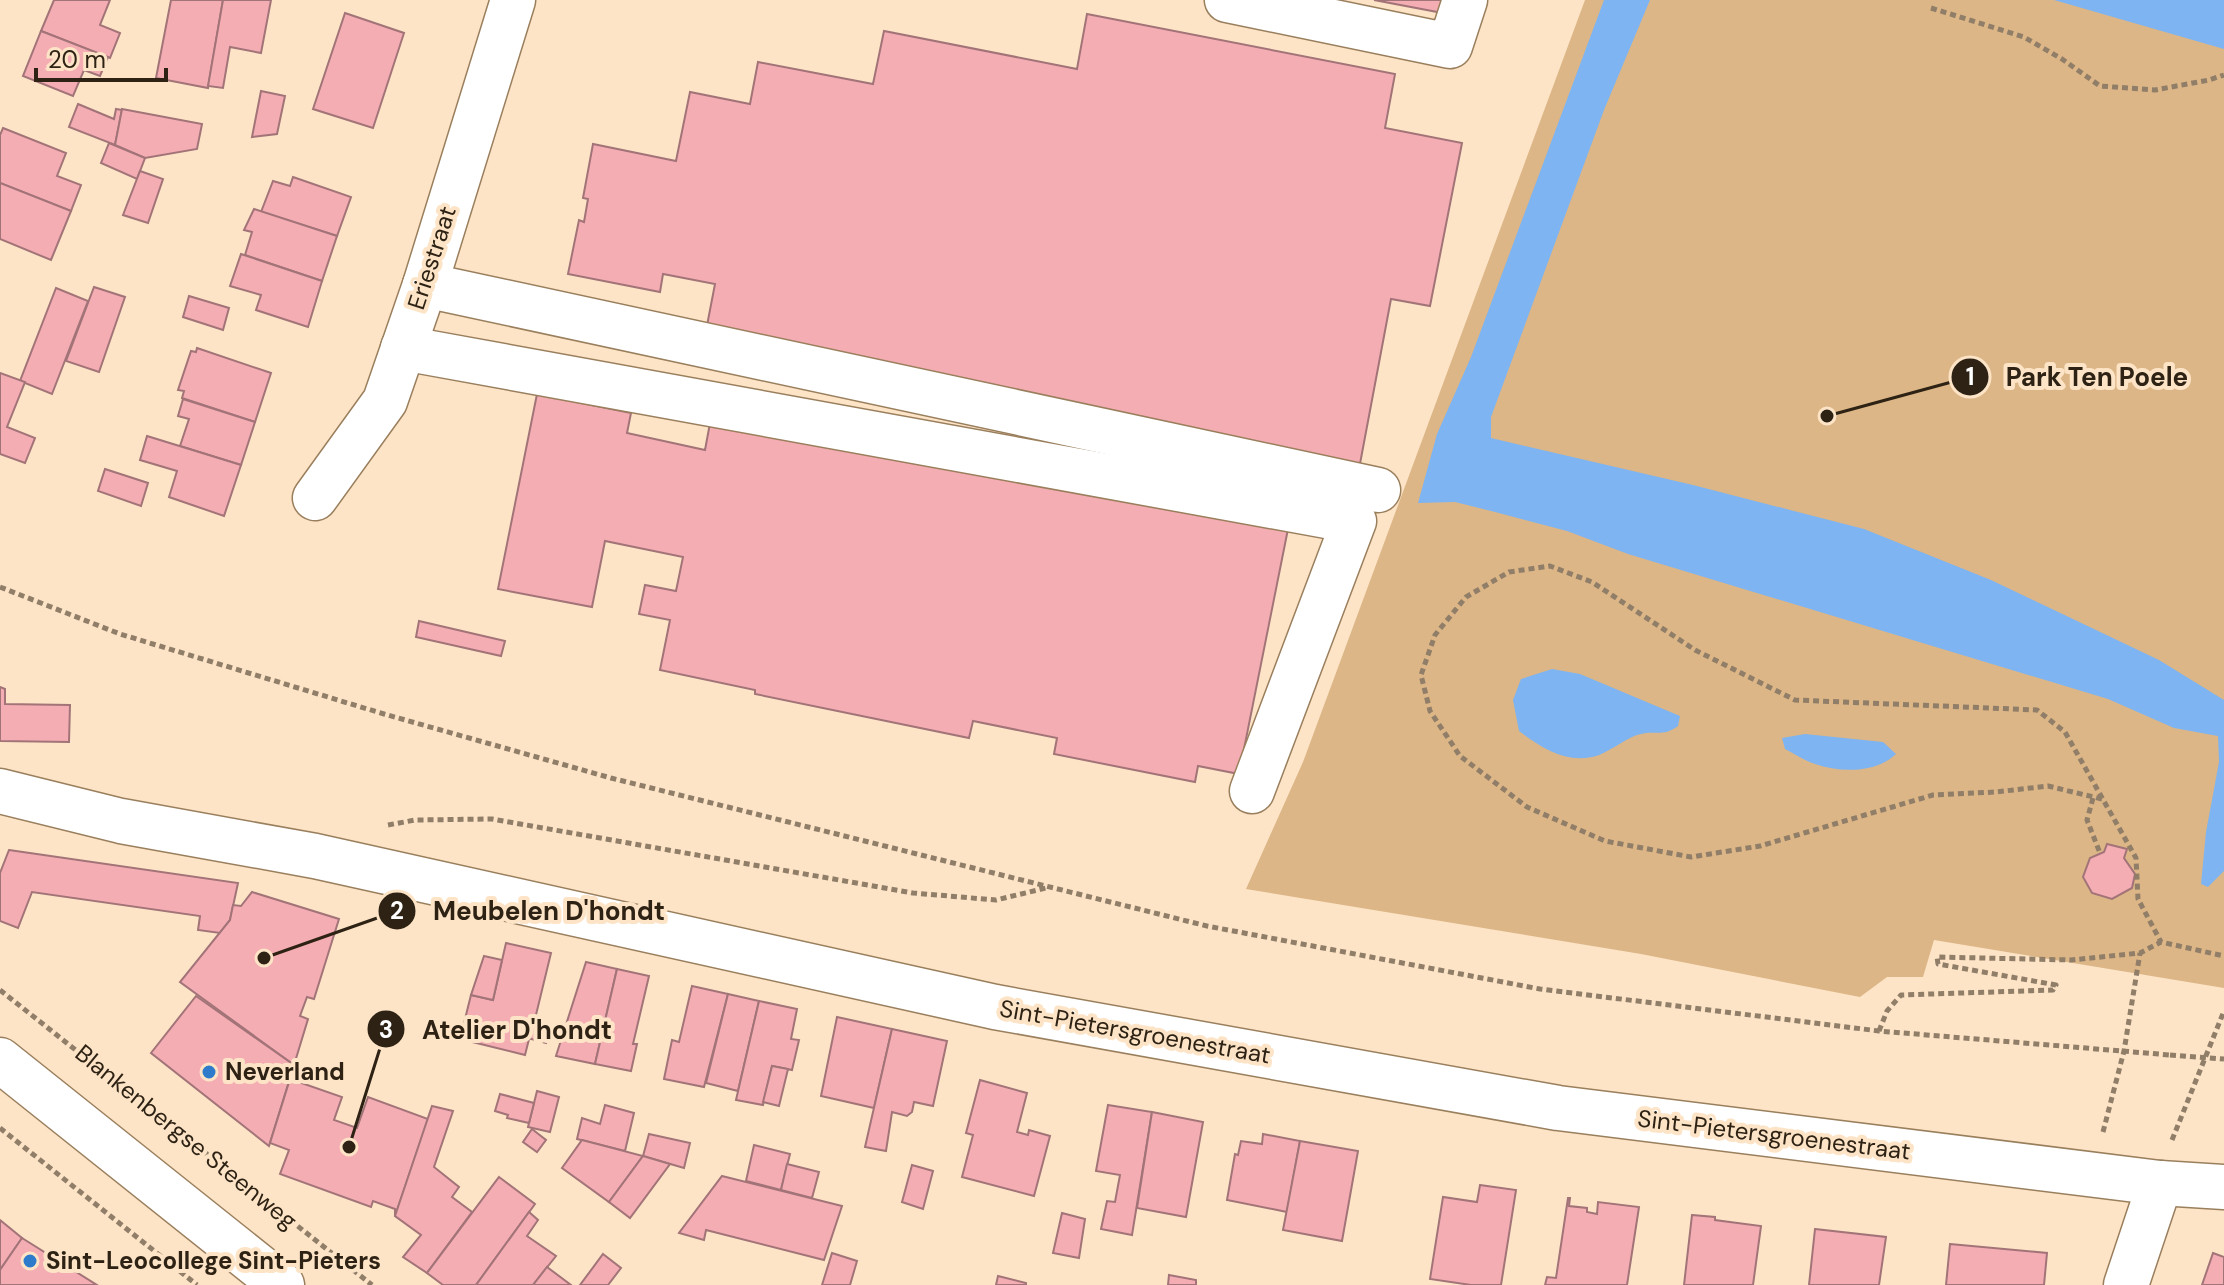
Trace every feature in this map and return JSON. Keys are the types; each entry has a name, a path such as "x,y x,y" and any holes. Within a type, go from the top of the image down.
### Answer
{"street":[{"name":"Eriestraat","path":"315,498 385,401 425,285 513,0"},
{"path":"1227,0 1450,46 1465,0"},
{"path":"425,285 1378,490"},
{"path":"403,348 1354,521 1252,791"},
{"name":"Sint-Pietersgroenestraat","path":"0,791 121,821 315,856 995,1007 1542,1106 2160,1183 2224,1187"},
{"name":"Sint-Pietersgroenestraat","path":"0,818 121,821"},
{"path":"0,1060 282,1285"},
{"path":"2134,1266 2160,1183"}],"path":[{"path":"1931,8 2024,37 2100,86 2155,90 2224,75"},
{"path":"2102,799 2048,786 1933,795 1760,846 1691,857 1605,841 1527,807 1460,756 1430,711 1421,675 1435,635 1466,597 1509,572 1550,566 1592,582 1695,650 1795,700 2037,710 2065,732 2136,858 2138,899 2161,942"},
{"path":"0,587 120,634 384,714 611,778 1207,926 1540,989 1879,1031 2224,1059"},
{"path":"2094,798 2087,820 2100,853"},
{"path":"384,826 415,820 492,819 913,893 996,900 1046,888"},
{"path":"1879,1031 1887,1011 1901,995 2053,990 2056,985 1938,964 1937,957 2071,960 2140,953 2161,942 2224,956"},
{"path":"2093,1174 2124,1051 2140,953"},
{"name":"Blankenbergse Steenweg","path":"0,990 372,1285"},
{"path":"2160,1183 2168,1151 2224,1011"},
{"path":"0,1128 197,1285"}],"shaded area":[{"path":"1585,0 2224,0 2224,988 1934,940 1923,977 1887,977 1860,997 1641,954 1246,889 1303,762"}],"water":[{"path":"1604,0 1650,0 1604,110 1491,417 1491,438 1864,529 1991,580 2159,660 2224,700 2224,871 2208,887 2201,884 2206,832 2219,762 2218,736 2174,728 2108,699 1628,554 1567,531 1455,502 1418,503 1437,434 1471,357"},
{"path":"2054,0 2224,0 2224,49"},
{"path":"1552,669 1580,674 1680,716 1678,726 1667,732 1637,735 1592,757 1572,758 1553,752 1519,731 1513,700 1521,679"},
{"path":"1805,734 1883,742 1896,754 1879,765 1858,770 1825,767 1785,749 1782,738"}],"building":[{"path":"54,0 110,0 100,25 120,33 110,58 41,31"},
{"path":"171,0 223,0 208,88 156,78"},
{"path":"223,0 271,0 261,53 230,47 223,88 208,86"},
{"path":"1374,0 1451,0 1448,14"},
{"path":"345,13 404,33 373,128 313,109"},
{"path":"1087,14 1395,74 1385,128 1462,143 1430,306 1391,299 1359,469 704,341 715,284 663,274 660,292 568,274 579,220 584,222 588,199 583,198 593,144 676,161 690,92 750,104 758,62 873,84 884,31 1077,69"},
{"path":"41,31 108,57 100,76 84,70 73,96 23,76"},
{"path":"261,91 285,96 277,134 252,137"},
{"path":"78,104 114,119 116,109 122,110 115,145 69,127"},
{"path":"122,109 202,124 197,149 145,158 115,145"},
{"path":"3,128 66,153 57,176 81,185 71,211 0,183 0,135"},
{"path":"109,143 145,158 137,179 101,163"},
{"path":"140,171 163,179 148,223 123,215"},
{"path":"293,177 351,197 337,236 261,212 273,181 290,186"},
{"path":"0,183 71,211 51,260 0,239"},
{"path":"254,209 337,236 322,281 245,255 252,232 244,230"},
{"path":"241,254 322,281 308,327 256,310 261,295 230,286"},
{"path":"94,287 125,297 99,372 66,361"},
{"path":"56,288 88,301 52,394 20,381"},
{"path":"189,296 229,308 223,330 183,317"},
{"path":"197,348 271,373 255,422 182,398 184,391 178,390 191,351 196,352"},
{"path":"0,373 25,382 7,427 35,438 25,463 0,454"},
{"path":"537,394 631,413 627,433 705,450 713,407 1288,529 1239,774 1198,766 1195,782 1054,754 1057,738 973,721 969,738 755,694 755,690 660,670 670,620 639,614 645,585 676,591 683,557 605,541 592,607 498,589"},
{"path":"183,399 255,422 241,465 180,446 189,419 178,416"},
{"path":"147,436 241,465 224,516 169,497 177,471 140,460"},
{"path":"105,469 148,483 141,506 98,491"},
{"path":"419,621 505,641 501,656 416,637"},
{"path":"0,687 5,689 5,704 70,705 69,742 0,741"},
{"path":"2107,844 2127,849 2124,858 2135,874 2132,888 2112,899 2092,893 2083,877 2090,858 2104,852"},
{"path":"9,850 238,883 230,920 220,933 198,930 200,916 32,892 18,928 0,921 0,873"},
{"path":"252,892 339,919 314,999 307,997 300,1016 308,1019 294,1065 180,982 230,920 233,905 241,906"},
{"path":"506,943 551,953 534,1023 528,1021 524,1037 529,1039 525,1055 460,1039 471,995 493,1000"},
{"path":"484,956 502,960 493,1000 471,995"},
{"path":"586,962 617,969 595,1064 556,1056"},
{"path":"617,969 649,976 633,1044 637,1044 631,1071 595,1064"},
{"path":"692,986 728,994 704,1087 664,1079 672,1040 679,1042"},
{"path":"728,994 759,1001 738,1091 706,1083"},
{"path":"196,996 294,1065 269,1146 151,1053"},
{"path":"759,1001 797,1009 791,1039 799,1040 792,1070 772,1066 763,1105 736,1100"},
{"path":"837,1017 892,1029 874,1108 821,1096"},
{"path":"528,1021 550,1024 546,1043 524,1037"},
{"path":"892,1029 947,1041 933,1106 914,1102 912,1112 907,1116 892,1112 886,1151 865,1147"},
{"path":"772,1066 788,1069 779,1106 763,1102"},
{"path":"290,1079 342,1097 334,1120 357,1128 368,1097 428,1119 395,1216 395,1209 373,1201 371,1207 280,1174 289,1150 270,1143"},
{"path":"980,1080 1027,1093 1017,1132 1028,1135 1029,1130 1050,1136 1034,1196 962,1177 973,1135 966,1133"},
{"path":"537,1091 559,1097 550,1132 528,1127"},
{"path":"500,1094 534,1103 529,1123 507,1118 508,1115 495,1111"},
{"path":"605,1105 634,1113 625,1151 577,1139 582,1118 600,1124"},
{"path":"1108,1105 1152,1112 1132,1235 1101,1229 1107,1201 1115,1202 1120,1175 1096,1171"},
{"path":"432,1106 453,1111 434,1167 459,1187 452,1197 472,1212 427,1273 403,1257 421,1235 395,1216"},
{"path":"1152,1112 1203,1122 1186,1217 1137,1208"},
{"path":"532,1129 546,1140 537,1152 523,1142"},
{"path":"649,1134 690,1143 684,1168 643,1156"},
{"path":"1263,1134 1300,1141 1287,1212 1227,1200 1235,1154 1238,1155 1241,1141 1262,1144"},
{"path":"582,1140 643,1156 609,1202 562,1168"},
{"path":"1300,1141 1358,1151 1342,1241 1283,1230"},
{"path":"754,1145 790,1154 781,1190 746,1181"},
{"path":"643,1156 670,1164 630,1218 609,1202"},
{"path":"787,1164 819,1172 812,1198 781,1190"},
{"path":"912,1165 933,1171 923,1209 902,1202"},
{"path":"722,1176 842,1206 824,1260 706,1230 704,1240 679,1233"},
{"path":"499,1177 535,1204 476,1285 443,1285 427,1273"},
{"path":"1480,1185 1516,1190 1501,1285 1471,1285 1430,1279 1443,1197 1477,1202"},
{"path":"1568,1198 1569,1206 1587,1208 1587,1212 1597,1214 1598,1202 1639,1207 1627,1285 1545,1285 1547,1277 1556,1278"},
{"path":"529,1212 538,1220 527,1236 556,1256 533,1285 476,1285"},
{"path":"1062,1213 1085,1219 1079,1258 1053,1253"},
{"path":"1692,1215 1761,1226 1753,1285 1684,1285"},
{"path":"0,1220 22,1238 0,1270"},
{"path":"1815,1229 1886,1237 1879,1285 1809,1285"},
{"name":"Sint-Leocollege Sint-Pieters","path":"22,1238 97,1285 0,1285 0,1270"},
{"path":"1950,1244 2047,1253 2044,1285 1946,1285"},
{"path":"832,1253 857,1261 850,1285 822,1285"},
{"path":"2213,1253 2224,1257 2224,1285 2202,1285"},
{"path":"603,1254 621,1268 608,1285 580,1285"},
{"path":"547,1267 571,1285 533,1285"},
{"path":"1169,1275 1196,1280 1196,1285 1168,1285"},
{"path":"998,1276 1026,1283 1026,1285 996,1285"}],"place":[{"name":"Park Ten Poele","path":"1827,416"},
{"name":"Meubelen D'hondt","path":"264,958"},
{"name":"Neverland","path":"209,1072"},
{"name":"Atelier D'hondt","path":"349,1147"},
{"name":"Sint-Leocollege Sint-Pieters","path":"30,1261"}]}
